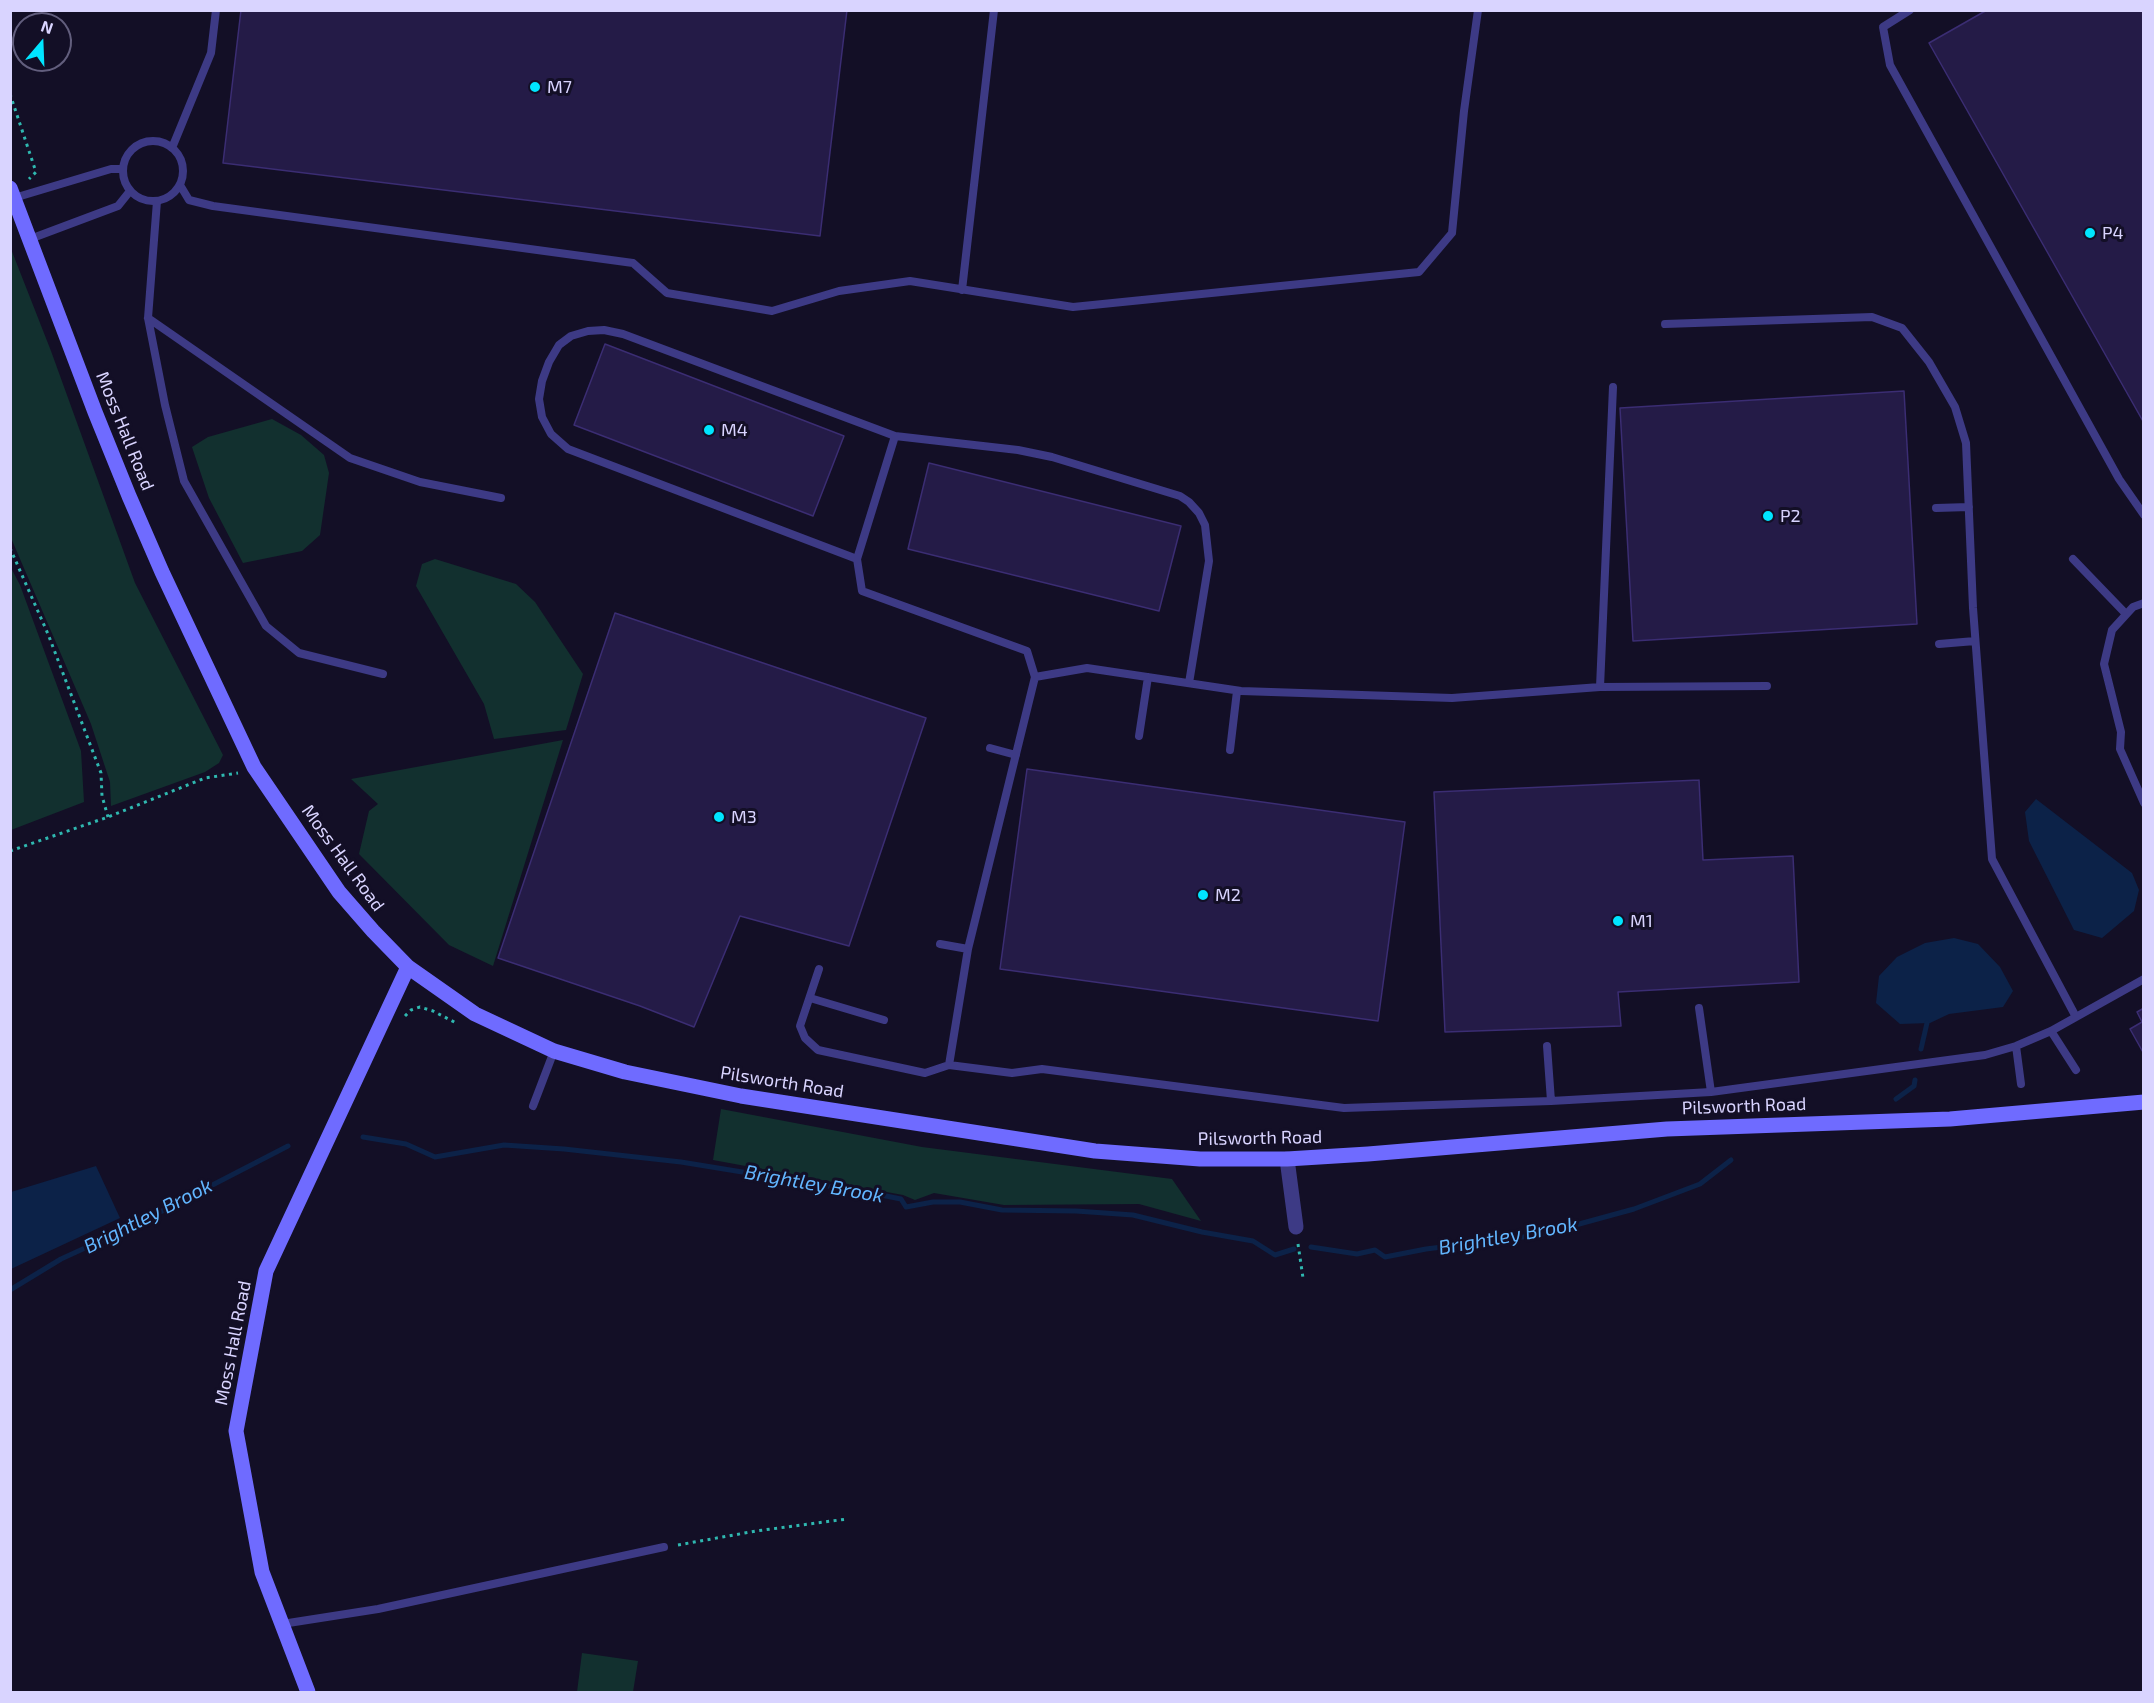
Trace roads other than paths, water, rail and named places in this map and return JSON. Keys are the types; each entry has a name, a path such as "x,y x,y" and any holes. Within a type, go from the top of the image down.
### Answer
{"street":[{"name":"Moss Hall Road","path":"12,193 95,412 162,572 254,767 339,892 408,967 266,1271 236,1431 262,1572 308,1692"},
{"name":"Pilsworth Road","path":"408,967 475,1014 554,1051 625,1072 683,1085 1095,1150 1200,1159 1287,1159 1667,1129 1950,1119 2144,1102"},
{"path":"1287,1159 1296,1227"}],"lane":[{"path":"172,148 211,53 216,10"},
{"path":"962,290 994,10"},
{"path":"180,185 189,200 213,206 633,263 667,293 772,311 839,291 910,282 1073,307 1419,272 1452,233 1464,111 1478,10"},
{"path":"1910,10 1883,27 1890,65 2119,479 2144,515"},
{"path":"154,141 164,143 179,155 183,165 183,175 174,193 166,199 157,201 138,198 130,191 125,183 123,169 128,154 135,147 144,142 154,141"},
{"path":"12,193 111,169 123,169"},
{"path":"30,239 118,206 130,191"},
{"path":"157,201 148,318 165,405 184,481 266,626 299,653 383,674"},
{"path":"1665,324 1872,317 1902,328 1929,362 1956,407 1966,443 1975,640 1992,859 2076,1017"},
{"path":"148,318 350,458 420,482 501,498"},
{"path":"856,559 568,449 551,434 542,417 539,399 542,381 549,362 559,345 571,336 588,331 604,330 652,344 896,436 1018,450 1052,457 1180,496 1199,513 1205,525 1209,561 1189,683"},
{"path":"1600,687 1613,387"},
{"path":"896,436 856,559 862,591 1027,651 1035,677 968,949 949,1065"},
{"path":"1936,508 1969,507"},
{"path":"2073,559 2126,614"},
{"path":"2144,603 2133,607 2112,630 2103,664 2121,732 2120,749 2144,803"},
{"path":"1939,644 1975,640"},
{"path":"1035,677 1087,668 1237,691 1452,698 1600,687 1767,686"},
{"path":"1138,736 1148,677"},
{"path":"1230,750 1237,691"},
{"path":"990,748 1016,755"},
{"path":"940,944 968,949"},
{"path":"819,969 800,1026 805,1038 818,1050 925,1073 949,1065 1012,1073 1042,1069 1344,1108 1551,1101 1711,1092 1985,1055 2016,1046 2051,1031 2144,979"},
{"path":"810,998 884,1020"},
{"path":"1699,1008 1711,1092"},
{"path":"2051,1031 2076,1070"},
{"path":"1546,1046 1551,1101"},
{"path":"2016,1046 2021,1084"},
{"path":"533,1106 554,1051"},
{"path":"282,1624 378,1609 664,1547"}],"water":[{"path":"2036,799 2132,873 2139,890 2134,911 2102,938 2074,930 2029,841 2025,812"},
{"path":"1954,938 1978,944 2000,967 2013,991 2003,1007 1949,1014 1930,1023 1900,1024 1876,1003 1879,976 1897,957 1925,943"},
{"path":"96,1166 120,1218 11,1269 11,1192"}],"waterway":[{"name":"Brightley Brook","path":"1921,1049 1927,1023"},
{"name":"Brightley Brook","path":"1896,1099 1914,1086 1915,1080"},
{"name":"Brightley Brook","path":"363,1137 406,1144 435,1157 504,1145 681,1162 871,1193 901,1199 906,1207 933,1202 960,1202 1002,1210 1076,1211 1133,1215 1202,1232 1253,1241 1275,1255 1294,1249"},
{"name":"Brightley Brook","path":"10,1290 61,1259 133,1226 288,1146"},
{"name":"Brightley Brook","path":"1311,1247 1357,1254 1375,1250 1385,1257 1426,1249 1539,1235 1634,1209 1700,1184 1731,1160"}],"place":[{"name":"M7","path":"535,87"},
{"name":"P4","path":"2090,233"},
{"name":"M4","path":"709,430"},
{"name":"P2","path":"1768,516"},
{"name":"M3","path":"719,817"},
{"name":"M2","path":"1203,895"},
{"name":"M1","path":"1618,921"}]}
